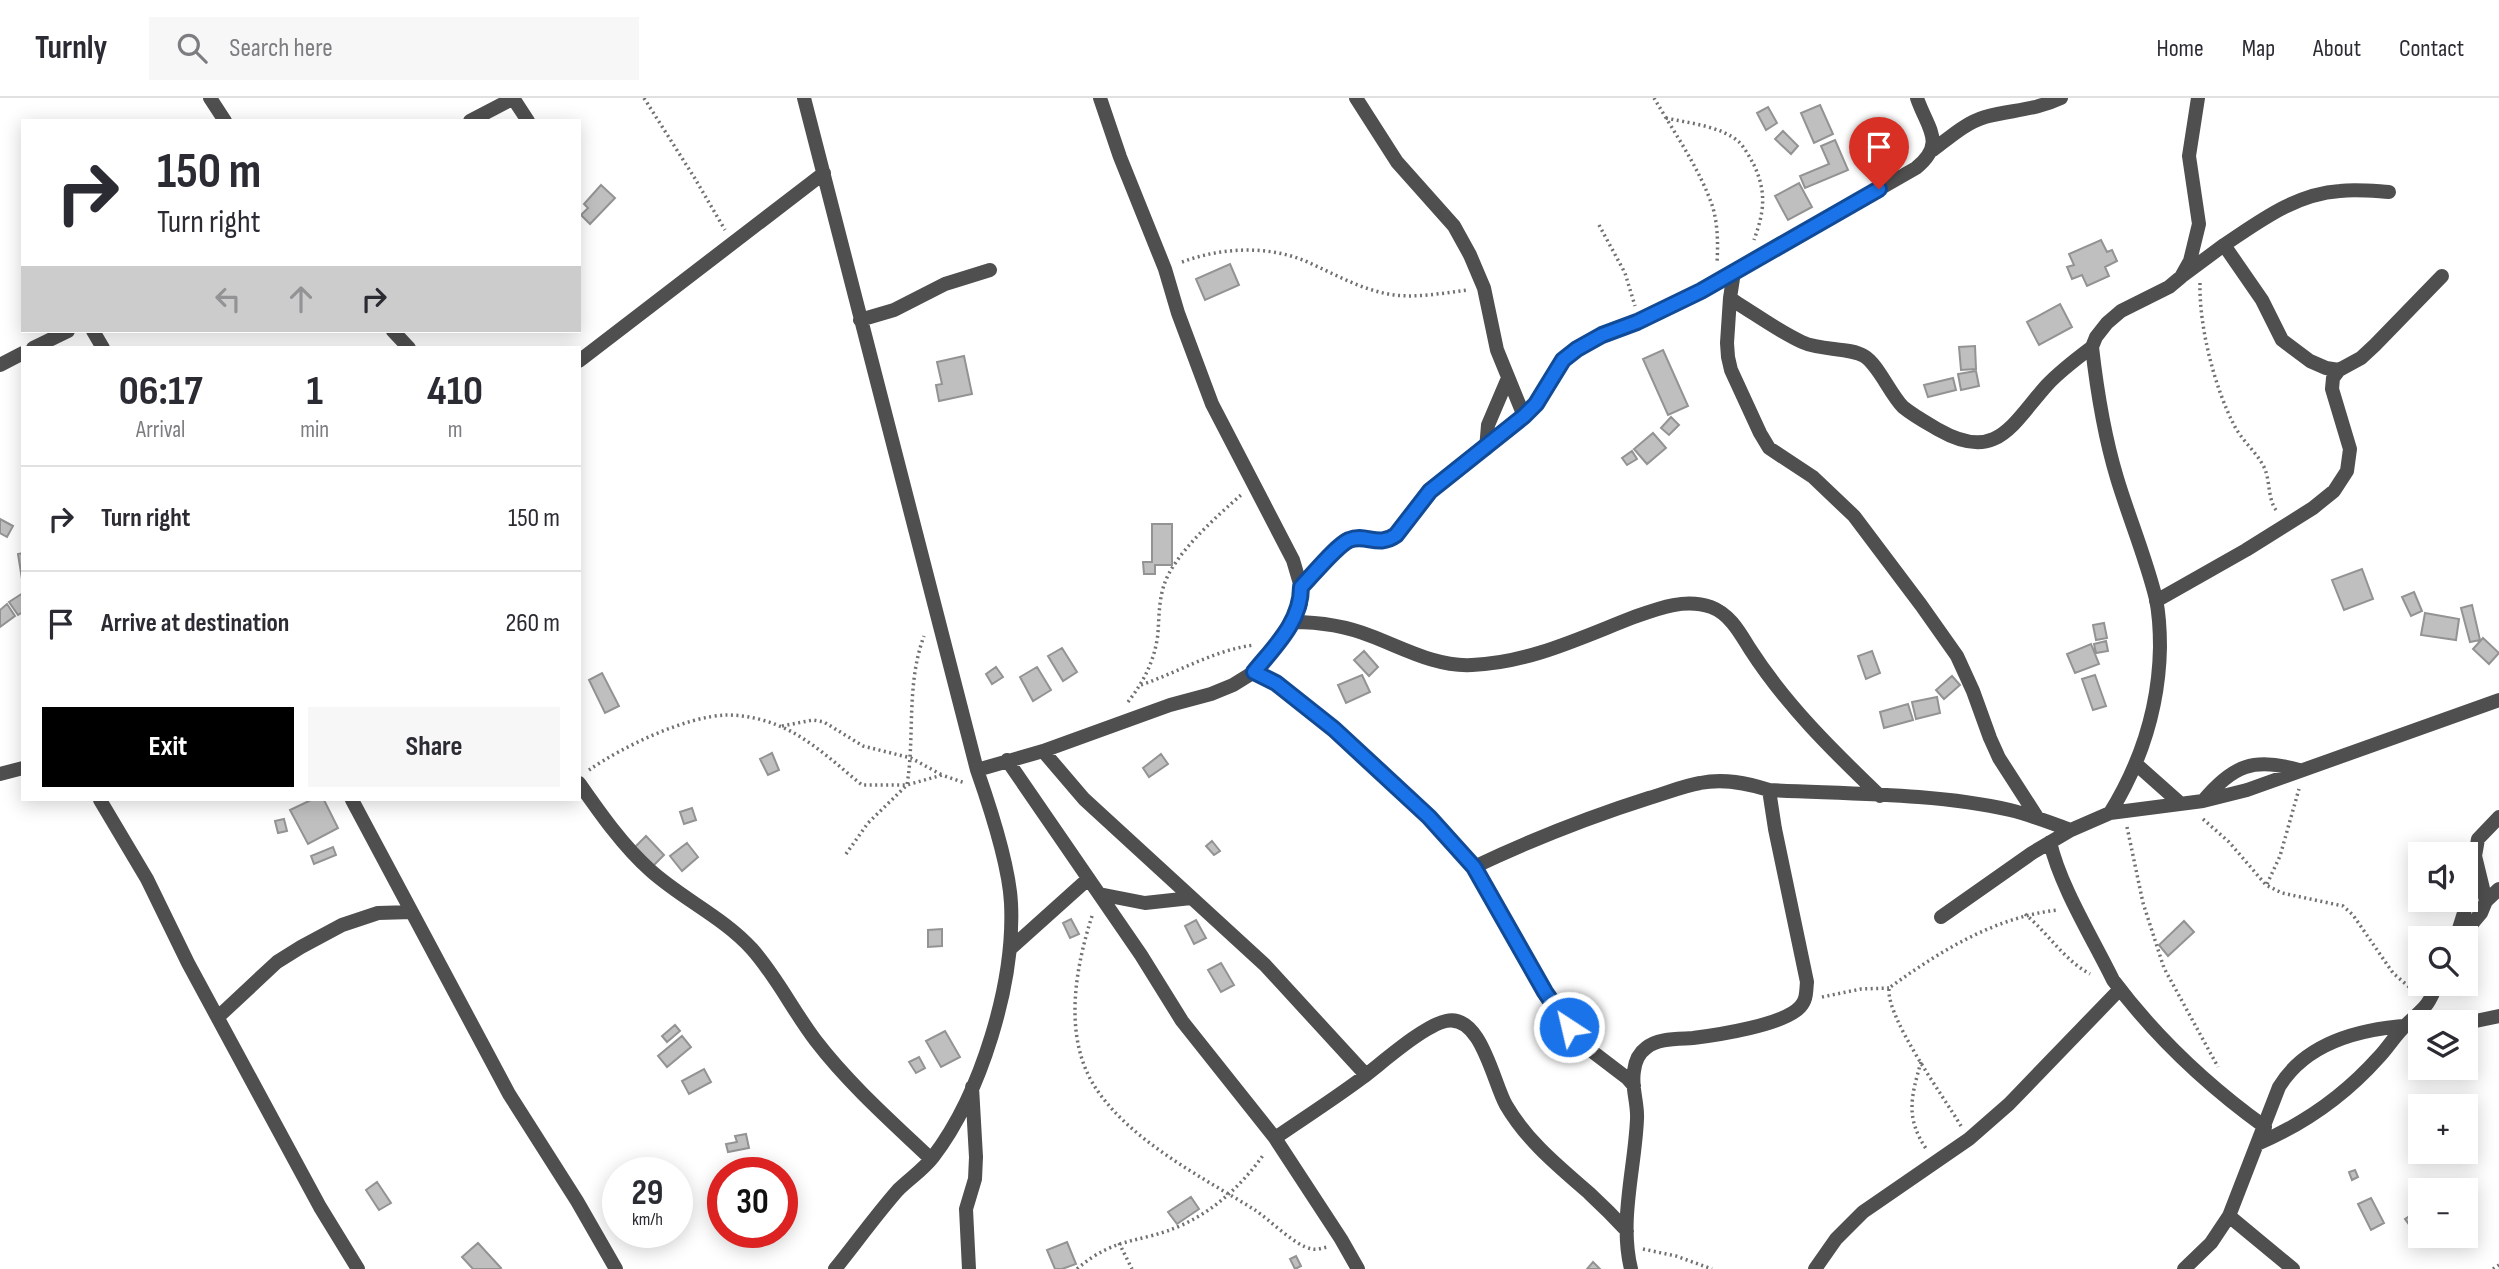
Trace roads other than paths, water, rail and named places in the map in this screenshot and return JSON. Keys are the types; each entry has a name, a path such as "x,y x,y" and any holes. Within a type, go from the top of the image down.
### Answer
{"street":[{"path":"210,98 224,119"},
{"path":"474,119 514,98 527,119"},
{"path":"804,98 976,770 1000,845 1011,902 1010,949 995,1028 954,1125 931,1159 898,1190 835,1269"},
{"path":"976,770 1043,751 1233,685 1254,672 1293,622 1301,603 1301,587 1293,560 1212,404 1178,313 1165,269 1120,157 1100,98"},
{"path":"1356,98 1397,162 1454,226 1471,255 1485,288 1492,336 1524,416"},
{"path":"1917,98 1934,137 1933,150"},
{"path":"1301,587 1349,540 1362,538 1377,542 1390,540 1396,535 1430,491 1486,449 1536,404 1563,360 1577,349 1716,282 1907,174 1927,159 1933,150 1972,122 2030,110 2061,98"},
{"path":"2181,277 2189,261 2199,224 2189,156 2198,98"},
{"path":"581,359 824,173"},
{"path":"2117,812 2151,723 2159,680 2160,638 2156,601 2103,424 2092,347 2096,337 2107,323 2121,312 2169,287 2224,244 2305,197 2342,190 2389,192"},
{"path":"2224,244 2262,300 2283,340 2310,361 2339,370"},
{"path":"1739,269 1730,298 1728,357 1731,370 1760,433 1769,448 1813,477 1854,516 1921,606 1957,656 1999,758 2037,817"},
{"path":"860,320 894,310 945,284 990,270"},
{"path":"2156,601 2313,508 2334,491 2347,471 2350,449 2332,389 2333,378 2339,370 2361,358 2442,276"},
{"path":"1730,298 1802,342 1866,356 1902,405 1918,418 1953,438 1975,444 1996,438 2014,424 2064,368 2092,347"},
{"path":"37,346 64,333"},
{"path":"395,333 407,346"},
{"path":"0,365 21,355"},
{"path":"1486,449 1488,425 1508,378"},
{"path":"1293,622 1321,622 1370,635 1402,650 1445,663 1469,666 1491,664 1546,651 1666,607 1689,603 1713,608 1735,624 1778,689 1805,722 1880,796"},
{"path":"1254,672 1276,683 1334,729 1429,817 1474,867 1545,992 1569,1027 1586,1046 1627,1078 1633,1086"},
{"path":"1941,916 2050,842 2071,830 2117,812 2203,801 2247,790 2499,701"},
{"path":"1043,751 1084,799 1265,965 1366,1075"},
{"path":"1007,760 1182,1021 1275,1138 1358,1269"},
{"path":"2203,801 2217,785 2247,765 2263,762 2299,770"},
{"path":"2136,764 2181,804"},
{"path":"0,774 21,769"},
{"path":"584,777 629,849 650,871 750,947 777,980 816,1040 864,1094 931,1159"},
{"path":"1474,867 1560,829 1621,807 1702,783 1746,783 1769,790 1985,805 2037,817 2071,830"},
{"path":"1631,1269 1627,1231 1637,1115 1633,1086 1637,1059 1650,1044 1754,1028 1799,1009 1806,998 1807,982 1769,790"},
{"path":"101,801 147,879 320,1207 358,1269"},
{"path":"353,801 509,1094 578,1201 616,1269"},
{"path":"2477,842 2499,817"},
{"path":"2050,842 2077,908 2117,985 2151,1025 2204,1078 2264,1127"},
{"path":"2478,868 2486,901"},
{"path":"1010,949 1088,879"},
{"path":"2469,926 2481,913 2486,901 2499,889"},
{"path":"1099,894 1144,903 1191,898"},
{"path":"218,1017 277,962 311,941 342,925 377,913 412,912"},
{"path":"1815,1269 1836,1239 1863,1212 1969,1139 2008,1104 2117,985"},
{"path":"2478,1020 2499,1016"},
{"path":"1275,1138 1325,1106 1436,1025 1454,1021 1464,1024 1475,1033 1504,1102 1530,1139 1627,1231"},
{"path":"2184,1269 2211,1243 2229,1216 2279,1087 2288,1072 2300,1059 2318,1047 2345,1037 2408,1026"},
{"path":"2257,1144 2288,1130 2320,1110 2354,1084 2408,1030"},
{"path":"969,1269 966,1209 975,1179 976,1157 972,1086"},
{"path":"2229,1216 2293,1269"}]}
